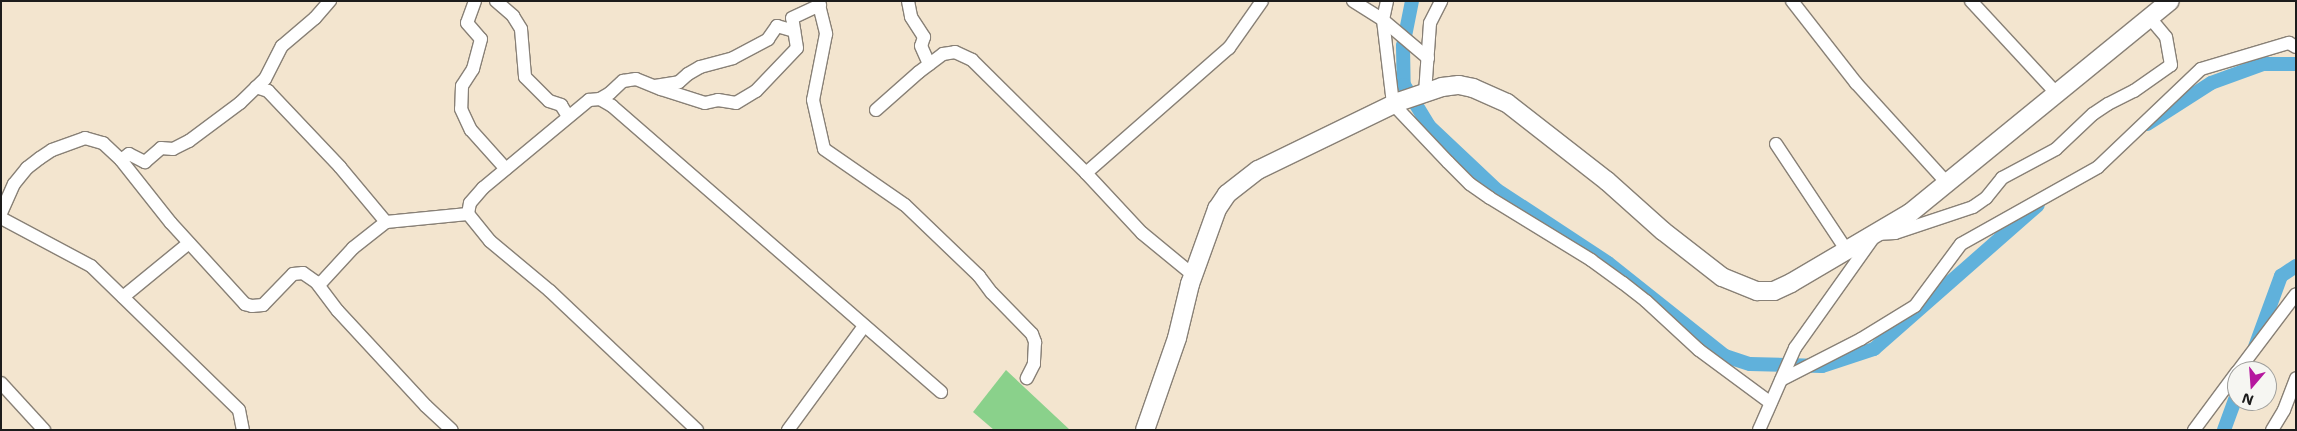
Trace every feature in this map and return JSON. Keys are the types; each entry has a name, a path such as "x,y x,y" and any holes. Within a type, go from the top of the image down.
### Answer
{"street":[{"path":"121,160 129,154 145,162 161,148 173,149 189,141 240,103 265,79 282,46 315,18 330,1"},
{"path":"475,1 467,23 480,39 473,69 462,86 461,109 471,130 506,169"},
{"path":"496,1 513,16 521,29 525,77 549,102 561,105 568,116"},
{"path":"908,1 911,17 924,37 921,46 929,64"},
{"path":"1086,172 1229,48 1262,1"},
{"path":"1353,1 1383,20 1428,58"},
{"path":"1387,1 1383,20 1395,103 1470,184 1591,260 1646,301 1699,350 1771,403"},
{"path":"1425,93 1430,23 1442,1"},
{"path":"1792,1 1856,83 1946,182"},
{"path":"1971,1 2057,94"},
{"path":"1145,430 1177,338 1193,275 1217,209 1227,194 1258,170 1395,103 1425,93 1459,85 1473,88 1507,104 1607,181 1663,231 1722,277 1741,287 1757,291 1774,291 1847,251 1910,213 2170,1"},
{"path":"468,214 470,204 476,196 506,169 589,100 600,99 623,81 636,79 705,103 718,100 736,103 756,91 788,60 797,48 792,18 819,3 826,34 813,100 824,148 905,205 979,276 992,293 1032,334 1036,342 1034,364 1027,378"},
{"path":"1876,234 1895,233 1973,207 1986,198 2002,178 2056,149 2093,114 2134,91 2171,65 2166,37 2150,18"},
{"path":"652,86 679,82 700,67 733,58 768,38 777,26 794,30"},
{"path":"1782,380 1861,339 1915,306 1961,244 2098,167 2201,70 2289,43 2296,47"},
{"path":"876,110 943,54 955,52 972,60 1086,172 1142,232 1193,275"},
{"path":"256,87 268,91 340,167 386,222"},
{"path":"600,99 612,106 941,392"},
{"path":"1,213 14,184 27,168 52,150 85,138 103,143 121,160 189,243 245,304 263,306 293,274 302,273 319,285 338,311 426,406 452,430"},
{"path":"1776,144 1847,251"},
{"path":"319,285 354,248 386,222 468,214"},
{"path":"468,214 490,240 550,291 697,430"},
{"path":"1,218 91,266 239,410 243,430"},
{"path":"1759,430 1795,348 1876,234"},
{"path":"123,297 189,243"},
{"path":"2245,361 2295,297"},
{"path":"788,430 864,326"},
{"path":"2272,430 2284,410 2296,378"},
{"path":"1,383 44,430"},
{"path":"2194,430 2227,385"}],"green space":[{"path":"1006,370 1070,430 994,430 973,412"}],"waterway":[{"path":"1412,1 1403,46 1404,85 1429,126 1497,190 1608,263 1725,356 1750,364 1822,366 1874,349 2038,205"},
{"path":"2147,124 2211,83 2263,64 2296,64"},
{"path":"2255,347 2281,276 2296,266"},
{"path":"2224,430 2231,411"}]}
